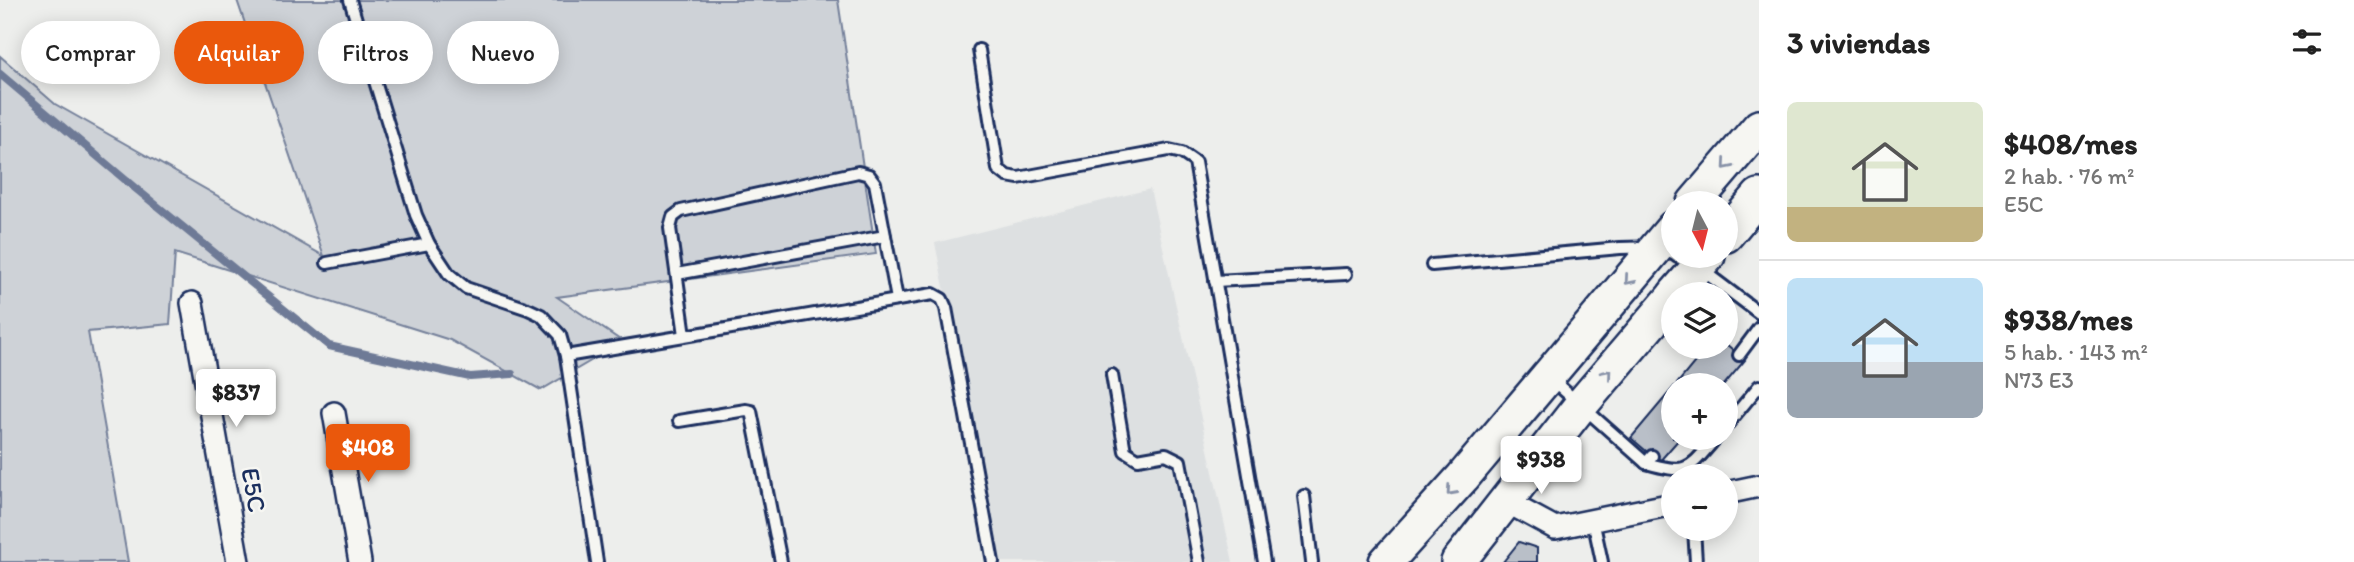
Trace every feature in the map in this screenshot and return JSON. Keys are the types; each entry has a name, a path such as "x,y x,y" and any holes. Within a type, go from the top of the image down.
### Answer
{"main road":[{"path":"1704,191 1759,127"},
{"path":"1738,221 1759,196"},
{"path":"1386,562 1463,477 1547,376 1663,268"},
{"path":"1458,562 1581,405 1661,310"}],"street":[{"name":"E5C","path":"192,303 238,562"},
{"path":"334,413 360,562"},
{"path":"1738,490 1759,486"},
{"path":"1507,502 1555,528 1661,506"}],"lane":[{"path":"350,0 416,215 429,244 449,274 466,288 541,315 560,335 566,356 597,562"},
{"path":"979,50 998,169 1007,176 1018,178 1169,150 1182,153 1195,162 1264,562"},
{"path":"685,335 670,228 673,217 681,211 858,172 869,175 875,183 897,299"},
{"path":"677,274 885,236"},
{"path":"327,263 429,244"},
{"path":"1432,265 1661,252"},
{"path":"1702,268 1759,313"},
{"path":"1215,281 1346,274"},
{"path":"566,356 933,294 942,299 946,308 993,562"},
{"path":"1739,355 1759,328"},
{"path":"1112,375 1125,451 1138,459 1166,454 1180,461 1199,562"},
{"path":"1547,376 1649,460 1674,471 1693,464 1705,450"},
{"path":"1738,411 1759,386"},
{"path":"679,421 751,411 781,562"},
{"path":"1304,496 1312,562"},
{"path":"1593,520 1602,562"},
{"path":"1695,541 1696,562"}],"shaded area":[{"path":"237,0 838,0 876,254 557,297 623,342 541,390 450,340 175,253 170,324 88,332 128,562 0,562 0,56 21,74 21,84 32,84 55,104 324,256 266,84 304,84 304,21 244,21"},
{"path":"1150,189 1233,562 1000,562 935,243"}],"building":[{"path":"1738,354 1745,360 1734,373 1686,373 1697,359 1738,359"},
{"path":"1661,402 1661,450 1670,450 1659,462 1631,438"},
{"path":"1519,542 1537,548 1537,562 1503,562"}],"waterway":[{"path":"0,74 329,346 470,377 512,374"}]}
